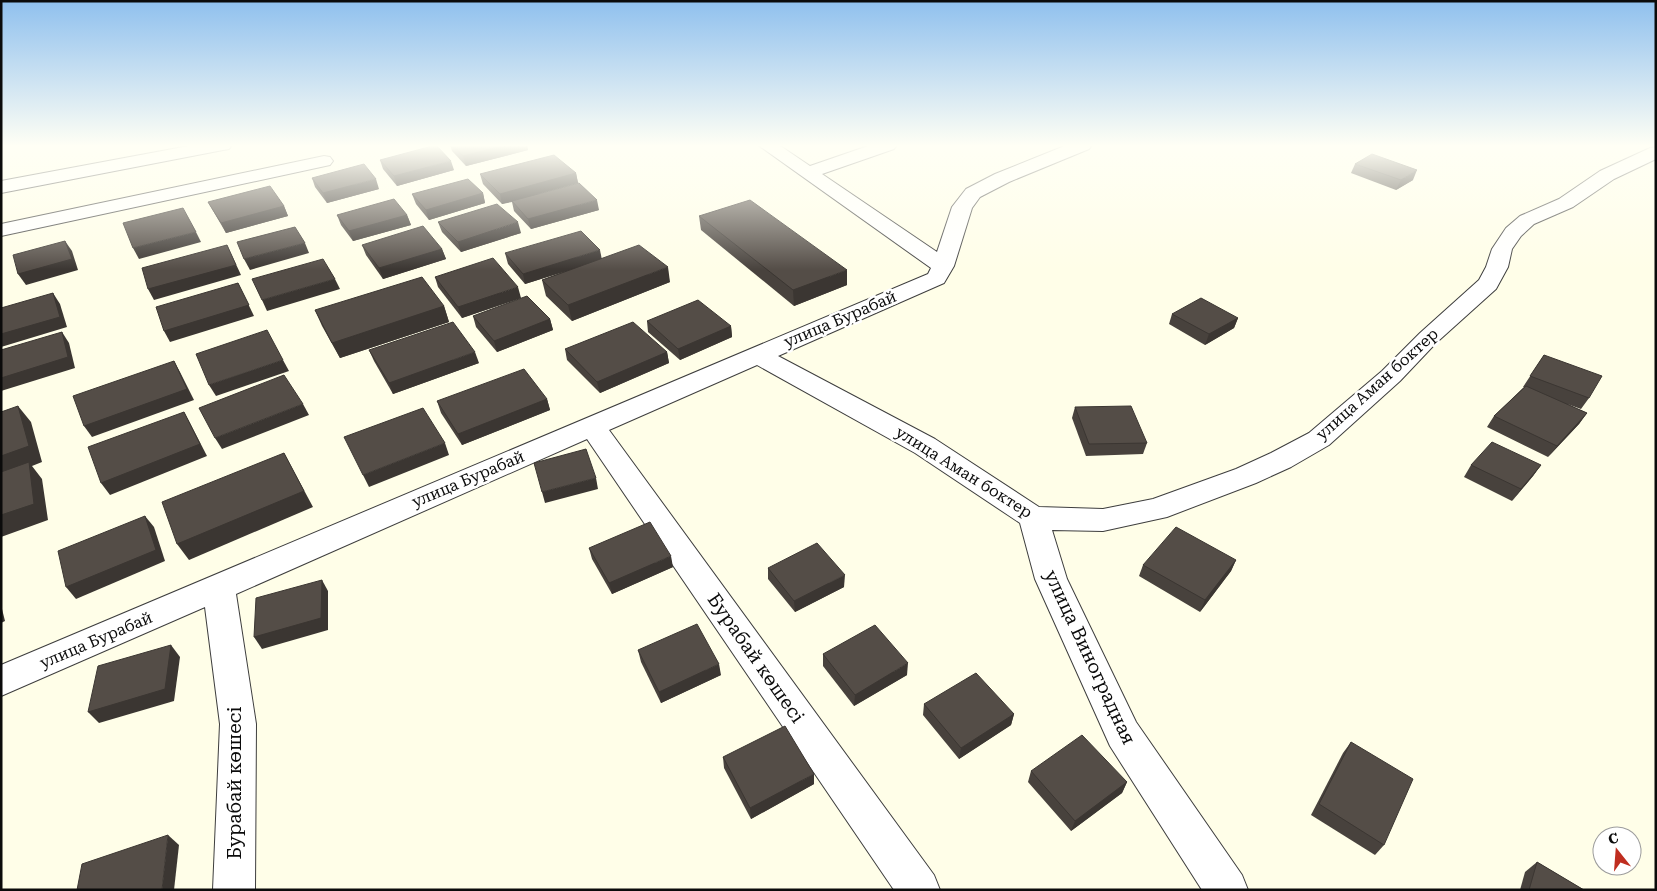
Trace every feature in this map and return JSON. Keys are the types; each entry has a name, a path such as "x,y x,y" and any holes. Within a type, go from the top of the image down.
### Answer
{"street":[{"path":"1,230 204,187"},
{"path":"826,187 939,272 962,207 973,193 985,187"},
{"name":"улица Аман боктер","path":"758,355 925,446 1033,517 1103,520 1157,509 1246,476 1282,460 1319,439 1391,376 1428,338 1488,284 1497,267 1502,248 1514,232 1527,220 1566,203 1590,187"},
{"name":"улица Бурабай","path":"1,681 758,355 939,272"},
{"name":"Бурабай көшесі","path":"592,426 919,890"},
{"name":"улица Виноградная","path":"1033,517 1052,579 1122,734 1227,890"},
{"name":"Бурабай көшесі","path":"219,587 238,724 234,890"}],"building":[{"path":"270,187 284,206 221,223 208,202"},
{"path":"318,187 347,187 323,193"},
{"path":"440,187 476,187 483,193 426,210 412,194"},
{"path":"493,187 527,187 500,194"},
{"path":"566,187 583,187 597,200 528,219 512,201"},
{"path":"394,199 407,215 349,231 337,215"},
{"path":"750,200 847,270 793,290 699,216"},
{"path":"497,204 518,222 458,242 438,222"},
{"path":"183,208 196,232 133,248 123,223"},
{"path":"423,226 442,249 379,268 362,245"},
{"path":"295,227 305,243 244,259 237,242"},
{"path":"581,231 600,250 523,274 505,253"},
{"path":"65,241 72,259 18,274 13,255"},
{"path":"227,245 236,265 148,289 142,268"},
{"path":"639,245 668,267 568,305 542,280"},
{"path":"493,258 518,287 458,307 435,277"},
{"path":"323,259 335,279 262,300 252,279"},
{"path":"422,277 444,306 332,343 315,310"},
{"path":"238,283 249,305 164,331 156,307"},
{"path":"53,293 60,317 1,334 1,308"},
{"path":"527,296 550,319 494,341 473,316"},
{"path":"1201,298 1238,318 1209,334 1172,314"},
{"path":"698,300 731,326 678,349 647,321"},
{"path":"453,322 475,352 389,383 369,350"},
{"path":"633,322 667,352 597,382 565,349"},
{"path":"267,330 283,360 209,385 196,354"},
{"path":"62,332 68,357 1,378 1,350"},
{"path":"1544,355 1602,376 1589,398 1530,376"},
{"path":"174,361 187,389 84,426 73,396"},
{"path":"524,369 547,399 458,434 437,401"},
{"path":"284,375 303,404 215,438 199,408"},
{"path":"1526,386 1587,413 1557,446 1494,416"},
{"path":"18,406 29,446 1,456 1,412"},
{"path":"1131,406 1147,443 1089,444 1075,407"},
{"path":"423,408 445,443 363,475 344,437"},
{"path":"184,412 200,444 101,483 88,447"},
{"path":"1492,442 1541,465 1521,489 1471,465"},
{"path":"586,449 596,478 542,492 534,463"},
{"path":"284,453 304,491 177,544 162,502"},
{"path":"29,462 34,504 1,515 1,472"},
{"path":"145,516 156,550 66,587 58,551"},
{"path":"650,522 671,556 609,583 589,548"},
{"path":"1176,527 1236,560 1205,600 1143,565"},
{"path":"817,543 845,575 794,601 768,568"},
{"path":"322,580 321,618 254,637 256,598"},
{"path":"697,624 719,664 659,692 638,650"},
{"path":"875,625 908,663 855,695 823,654"},
{"path":"171,645 165,689 88,712 98,666"},
{"path":"976,673 1014,714 961,748 924,704"},
{"path":"785,726 814,774 750,808 723,757"},
{"path":"1082,735 1127,782 1075,821 1031,771"},
{"path":"1351,742 1413,779 1384,845 1319,804"},
{"path":"168,835 162,890 77,890 82,864"},
{"path":"1537,862 1584,890 1529,890"}]}
